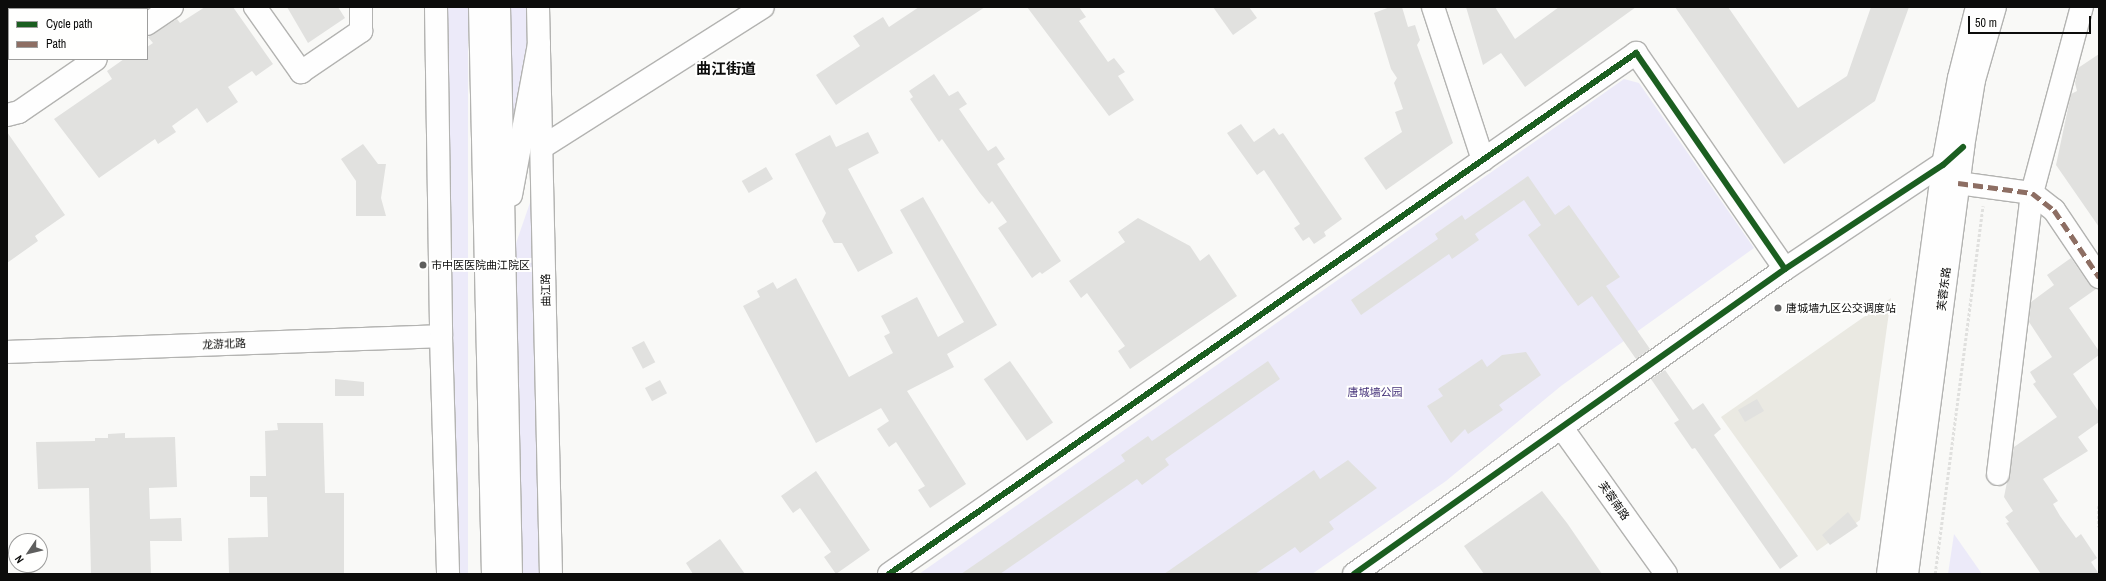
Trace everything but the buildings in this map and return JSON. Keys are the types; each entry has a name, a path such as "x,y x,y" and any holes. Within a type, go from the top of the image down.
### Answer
{"main road":[{"path":"148,23 172,7"},
{"path":"255,7 301,72 361,31 361,7"},
{"path":"436,7 441,336 448,574"},
{"path":"480,7 492,574"},
{"path":"499,7 502,241 511,574"},
{"name":"曲江路","path":"538,7 544,146 551,574"},
{"path":"544,146 763,7"},
{"path":"1433,7 1483,160"},
{"name":"芙蓉东路","path":"1888,574 1943,165 1959,78 1977,7"},
{"name":"芙蓉东路","path":"1907,574 1963,148 1974,80 1995,7"},
{"path":"1998,474 2032,193 2082,7"},
{"path":"502,241 539,44"},
{"path":"889,574 1636,53 1785,269"},
{"path":"7,115 19,112 95,60"},
{"path":"1354,574 1785,269 1943,165 1963,148"},
{"path":"1958,183 2032,193 2054,210 2099,277"},
{"name":"龙游北路","path":"7,352 441,336"},
{"name":"芙蓉南路","path":"1562,428 1666,574"}],"path":[{"path":"1935,574 1986,187"},
{"path":"2099,506 2099,527"}],"shaded area":[{"name":"唐城墙九区公交调度站","path":"1891,298 1860,520 1817,551 1721,417"}],"green space":[{"path":"447,7 468,7 468,574 447,574"},
{"path":"507,7 529,7 530,44 515,132 510,131"},
{"name":"唐城墙公园","path":"1624,79 1639,83 1754,248 1561,386 1446,481 1312,574 919,574"},
{"path":"532,197 539,574 521,574 514,249"},
{"path":"1954,534 1982,574 1948,574"}],"marked path":[{"path":"1958,183 2032,193 2054,210 2099,277"}],"cycle path":[{"path":"889,574 1636,53 1785,269"},
{"path":"1354,574 1785,269 1943,165 1963,147"}],"place":[{"name":"市中医医院曲江院区","path":"423,265"},
{"name":"唐城墙九区公交调度站","path":"1778,308"}],"district":[{"name":"曲江街道","path":"726,69"}]}
